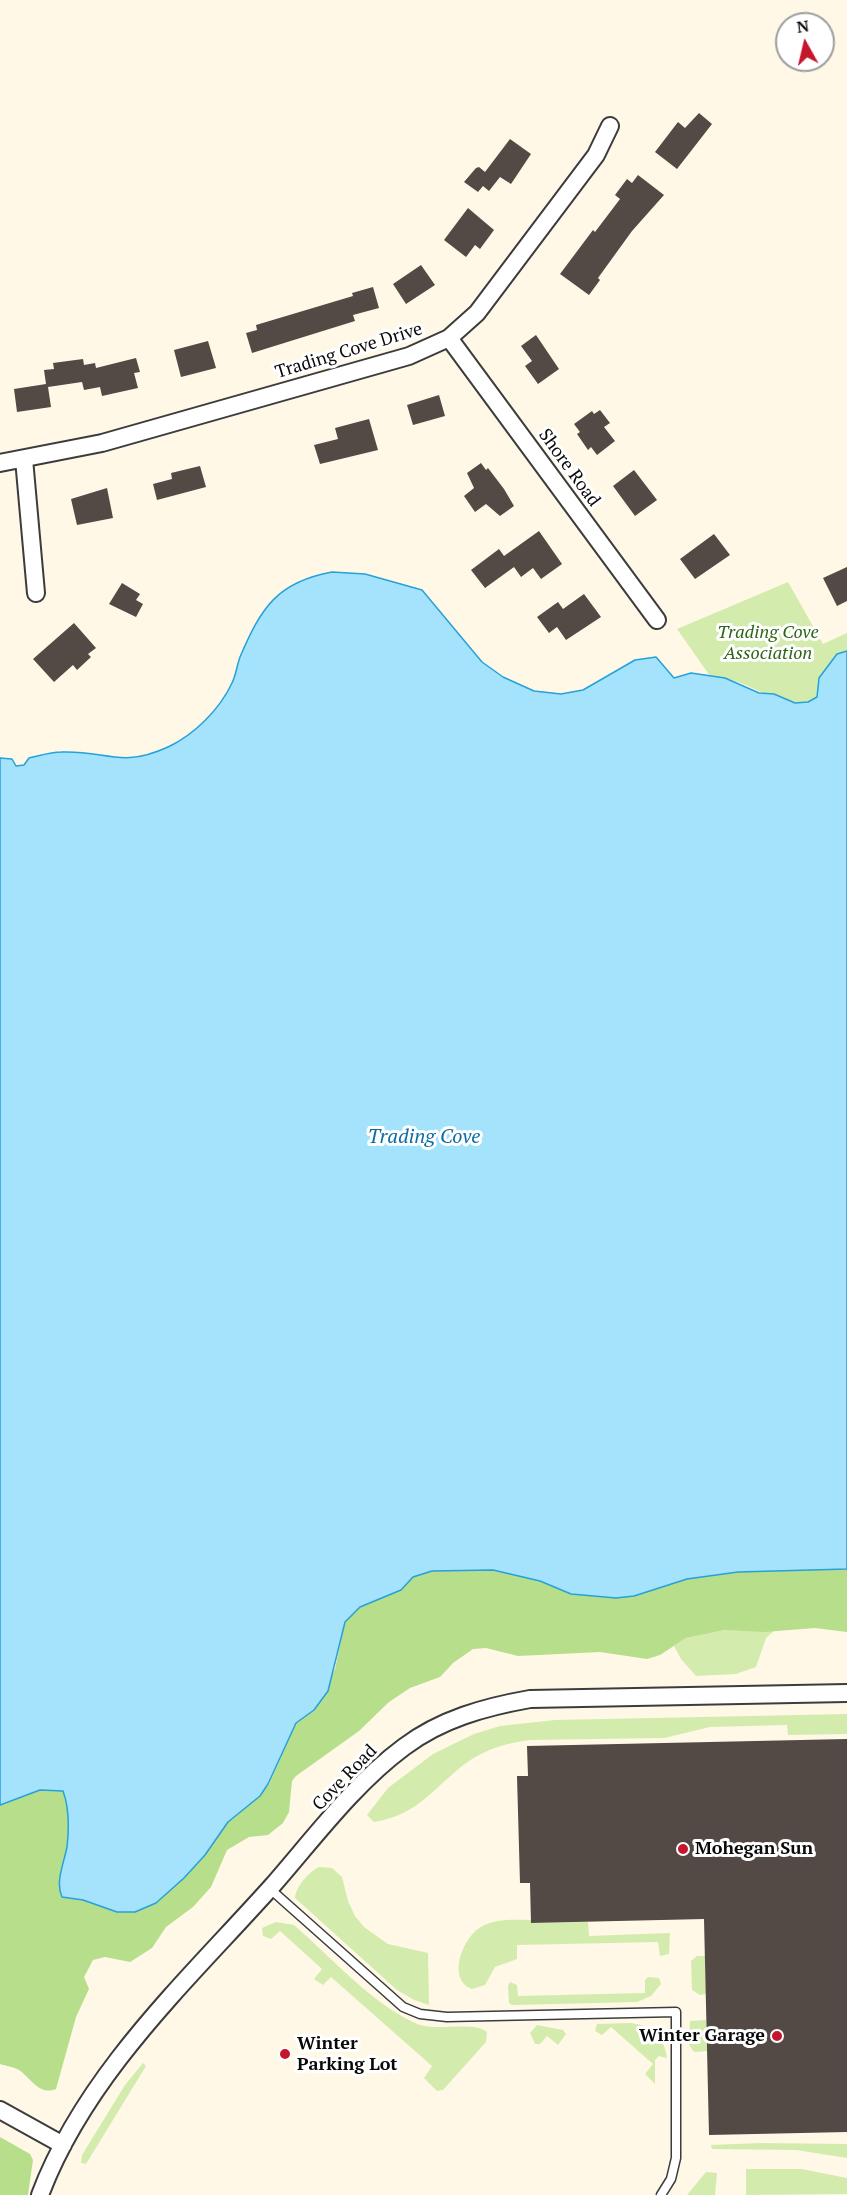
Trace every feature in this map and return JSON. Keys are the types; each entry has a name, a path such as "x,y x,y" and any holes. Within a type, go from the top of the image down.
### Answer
{"street":[{"name":"Trading Cove Drive","path":"0,463 96,445 409,356 449,338 477,313 596,155 610,126"},
{"name":"Shore Road","path":"449,338 657,620"},
{"path":"24,459 36,593"},
{"name":"Cove Road","path":"40,2195 63,2145 104,2078 136,2038 365,1782 390,1758 417,1738 462,1716 494,1706 530,1699 847,1693"},
{"path":"0,2110 63,2145"}],"lane":[{"path":"269,1888 392,1998 420,2014 447,2017 676,2012 676,2158 671,2179 661,2195"}],"green space":[{"name":"Trading Cove Association","path":"788,582 823,644 847,633 847,651 837,654 819,678 817,697 801,703 791,702 735,681 710,676 677,629"},
{"path":"847,1569 847,1632 815,1628 764,1632 725,1630 686,1638 660,1655 647,1659 600,1652 518,1656 486,1648 473,1649 453,1663 440,1677 410,1688 389,1702 359,1731 296,1776 292,1781 289,1812 283,1823 268,1835 249,1837 227,1850 211,1887 193,1907 166,1927 152,1948 130,1962 105,1957 93,1960 84,1977 89,1989 76,2017 56,2089 50,2091 40,2088 19,2070 0,2064 0,1805 40,1790 63,1791 68,1826 67,1847 59,1885 62,1897 83,1900 117,1912 184,1878 205,1855 228,1821 260,1796 269,1784 296,1723 314,1710 335,1669 345,1622 359,1607 401,1590 413,1577 432,1571 493,1570 540,1581 571,1594 616,1598 634,1596 687,1579 738,1572"},
{"path":"725,1630 774,1631 766,1638 756,1667 736,1674 696,1676 681,1659 674,1646 686,1638"},
{"path":"847,1714 847,1734 788,1735 787,1725 710,1727 664,1738 530,1740 514,1743 476,1756 426,1798 403,1813 374,1822 367,1815 388,1788 433,1754 474,1734 500,1726 555,1720"},
{"path":"319,1867 332,1868 342,1877 348,1901 355,1916 364,1927 388,1944 428,1953 429,2005 414,2000 397,1990 295,1898 304,1880"},
{"path":"531,1920 532,1923 588,1922 589,1936 670,1933 669,1954 660,1956 658,1942 517,1945 517,1959 495,1967 485,1985 472,1989 464,1984 460,1976 460,1958 463,1948 474,1932 493,1922"},
{"path":"276,1922 294,1925 367,1992 399,2014 424,2026 480,2029 487,2032 486,2042 443,2090 437,2091 424,2078 432,2066 331,1977 323,1985 314,1979 322,1969 280,1931 271,1939 263,1936 262,1928"},
{"path":"697,1956 705,1956 706,1994 700,1995 692,1990 691,1961"},
{"path":"648,1977 659,1978 661,1984 651,1996 637,2002 512,2005 509,2003 508,1986 510,1982 517,1985 518,1996 645,1993 645,1980"},
{"path":"706,2020 707,2051 694,2052 689,2045 690,2021"},
{"path":"631,2023 656,2033 663,2044 667,2058 659,2056 655,2060 655,2084 645,2074 653,2064 611,2027 602,2035 595,2031 597,2024"},
{"path":"537,2025 563,2030 566,2034 558,2045 547,2036 540,2044 535,2044 530,2033"},
{"path":"143,2063 146,2066 86,2164 81,2163 82,2155 125,2085"},
{"path":"0,2137 30,2154 33,2160 28,2195 0,2195"},
{"path":"847,2144 847,2158 796,2150 712,2149 711,2145"},
{"path":"746,2169 802,2169 847,2178 847,2194 746,2195"},
{"path":"706,2172 717,2173 715,2195 687,2195"}],"water":[{"name":"Trading Cove","path":"332,572 365,574 422,590 482,662 503,677 534,691 561,694 583,690 635,660 656,657 674,678 691,673 725,678 759,693 774,694 795,703 808,702 817,697 819,678 837,654 847,651 847,1569 738,1572 687,1579 634,1596 616,1598 571,1594 540,1581 493,1570 432,1571 413,1577 401,1590 360,1607 345,1622 328,1691 314,1710 296,1723 268,1784 260,1796 228,1822 205,1855 156,1903 135,1912 117,1912 83,1900 62,1897 59,1885 67,1847 68,1826 63,1791 40,1790 0,1805 0,758 12,759 16,766 24,765 29,758 57,752 137,757 178,742 197,728 221,702 235,677 240,657 256,624 273,600 284,590 297,583"}],"building":[{"path":"699,113 712,124 677,169 655,152 678,122 685,128"},
{"path":"510,139 531,154 511,184 500,177 489,191 483,186 478,192 464,182 476,168 479,167 485,172"},
{"path":"638,175 664,195 632,231 598,278 600,280 589,295 560,274 620,199 615,195 627,179 632,183"},
{"path":"468,208 494,230 480,249 475,245 466,257 444,240"},
{"path":"421,265 435,285 406,304 393,284"},
{"path":"373,287 379,308 353,315 355,321 252,353 246,333 257,330 256,325 353,296 352,293"},
{"path":"536,335 559,369 538,384 525,366 532,361 521,346"},
{"path":"208,341 216,368 181,377 174,350"},
{"path":"136,358 140,372 134,373 138,388 102,396 100,387 84,390 82,382 48,387 51,407 17,412 14,389 46,384 44,370 54,369 53,363 83,359 84,365 95,363 96,368"},
{"path":"439,395 445,416 413,425 407,405"},
{"path":"600,410 610,423 604,427 615,441 597,455 591,447 588,450 577,434 580,432 574,424 592,411 594,414"},
{"path":"369,419 378,450 320,464 314,445 338,439 335,428"},
{"path":"481,463 486,470 488,468 514,506 500,516 486,504 475,512 464,496 474,488 467,473"},
{"path":"200,466 206,487 157,500 153,484 172,479 171,473"},
{"path":"634,470 657,500 635,516 613,486"},
{"path":"107,488 113,518 77,525 71,499"},
{"path":"539,531 562,564 541,579 533,568 521,577 514,567 485,588 471,570 499,549 504,556"},
{"path":"714,534 730,555 695,579 680,559"},
{"path":"847,567 847,601 837,606 823,578"},
{"path":"122,583 140,594 136,600 143,604 136,617 109,604"},
{"path":"584,594 601,617 566,640 557,627 549,633 537,617 558,602 563,609"},
{"path":"74,623 96,648 88,654 91,657 77,670 73,665 54,682 33,659"},
{"name":"Mohegan Sun","path":"847,1739 847,2132 709,2135 704,1919 531,1923 530,1883 520,1883 517,1776 528,1776 527,1746"}],"place":[{"name":"Mohegan Sun","path":"683,1849"},
{"name":"Winter Garage","path":"777,2036"},
{"name":"Winter Parking Lot","path":"285,2054"}]}
